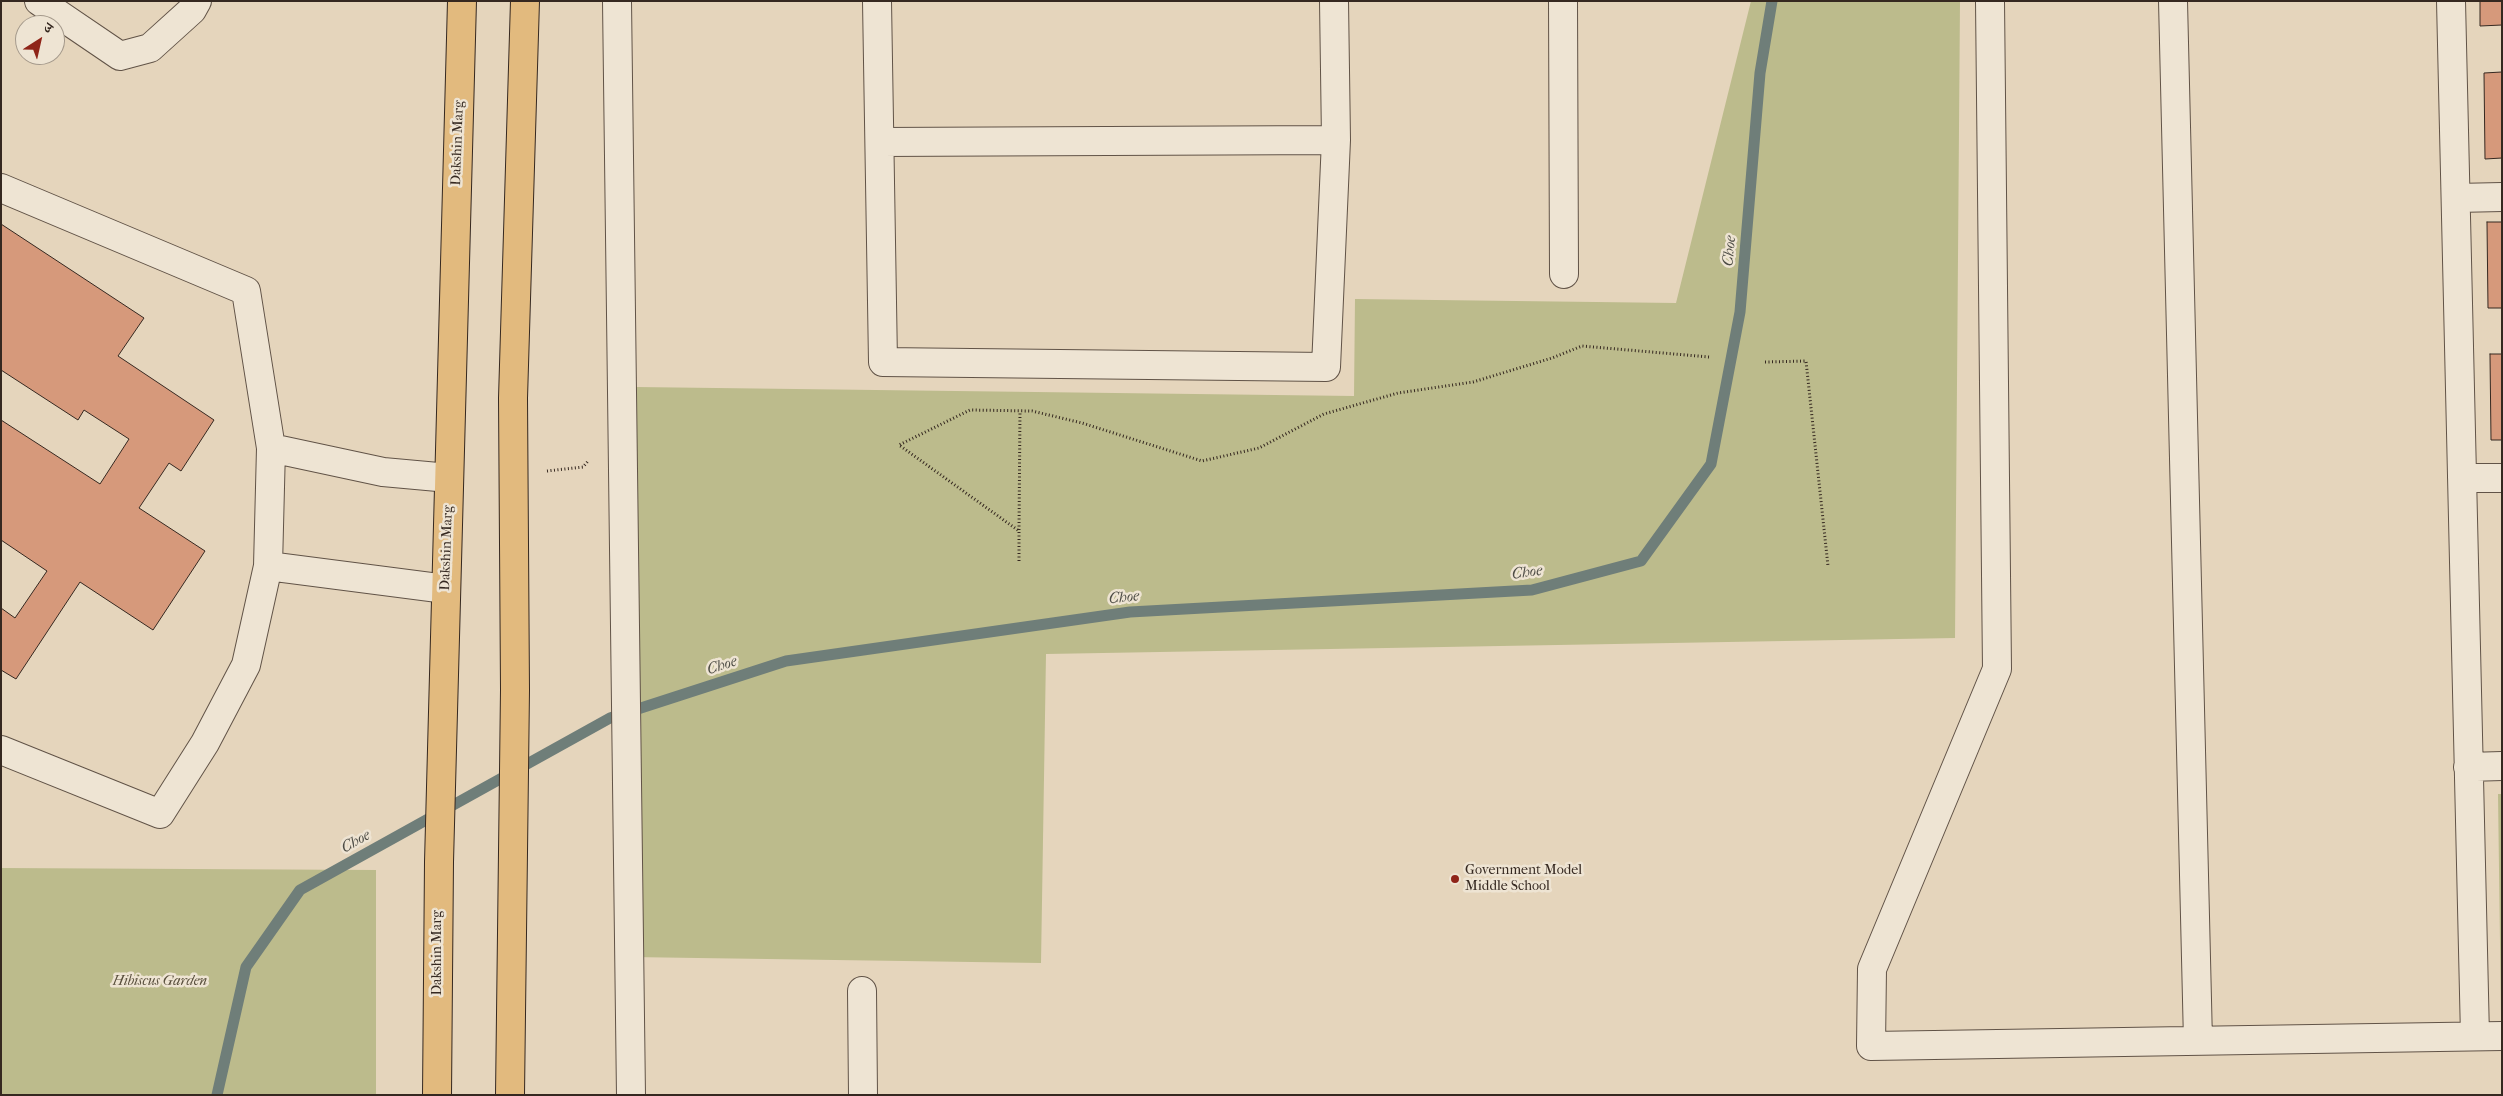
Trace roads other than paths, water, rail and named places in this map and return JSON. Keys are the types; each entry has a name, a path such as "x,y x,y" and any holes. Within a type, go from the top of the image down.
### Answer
{"main road":[{"name":"Dakshin Marg","path":"437,1095 439,862 462,1"},
{"path":"510,1095 515,690 513,398 525,1"}],"street":[{"path":"39,1 120,56 150,48 192,10 197,1"},
{"path":"618,1 631,1095"},
{"path":"877,1 883,362 1326,367 1336,140 1334,1"},
{"path":"1563,1 1564,274"},
{"path":"1990,1 1997,669 1872,970 1871,1046 2502,1036"},
{"path":"2173,1 2198,1041"},
{"path":"2451,1 2475,1036"},
{"path":"880,142 1336,140"},
{"path":"1,188 246,292 271,448 268,566 246,665 205,743 160,814 1,750"},
{"path":"2456,198 2502,197"},
{"path":"271,448 383,472 449,478"},
{"path":"2462,478 2502,478"},
{"path":"268,566 446,589"},
{"path":"2468,767 2502,766"},
{"path":"862,991 862,1095"}],"waterway":[{"name":"Choe","path":"217,1095 246,967 300,890 610,718 786,661 1130,612 1532,590 1641,561 1711,464 1740,312 1760,73 1772,1"}],"place":[{"name":"Government Model Middle School","path":"1455,879"}],"park label":[{"name":"Hibiscus Garden","path":"160,982"}]}
